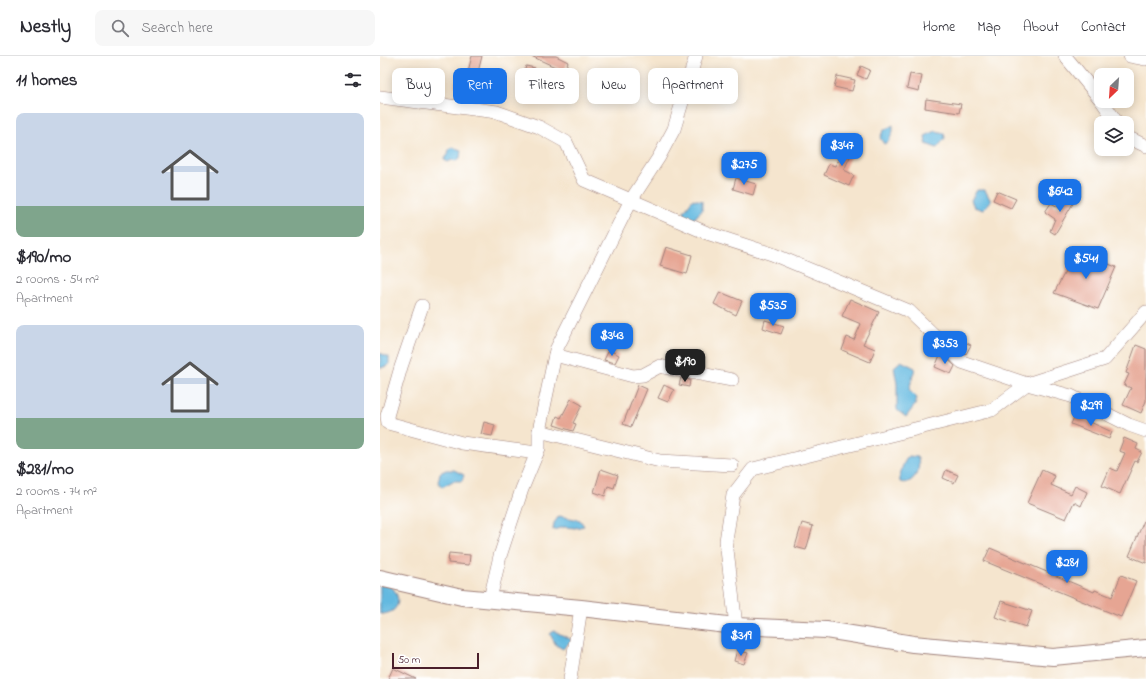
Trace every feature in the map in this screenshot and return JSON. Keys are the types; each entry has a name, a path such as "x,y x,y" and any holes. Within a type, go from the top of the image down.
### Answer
{"street":[{"path":"490,599 500,556 522,489 537,454 539,431 556,350 631,200 659,157 674,129 696,56"},
{"path":"1065,56 1094,92"},
{"path":"1130,56 1146,59"},
{"path":"380,98 497,112 539,127 566,142 584,180 707,233 772,254 909,311 962,362 1027,384 1071,396 1129,425 1146,431"},
{"path":"1134,140 1146,146"},
{"path":"422,306 401,367 387,416 388,424 462,443 537,454"},
{"path":"736,626 726,541 733,495 753,469 992,410 1027,384 1105,359 1146,312"},
{"path":"555,355 632,376 643,375 660,366 664,366 732,380"},
{"path":"539,431 660,461 732,465"},
{"path":"380,578 462,597 581,608 736,626 826,630 913,644 1053,657 1146,648"},
{"path":"570,679 581,608"}],"water":[{"path":"893,125 893,131 889,141 884,144 880,138 883,131"},
{"path":"936,131 944,133 945,138 937,148 926,144 925,136"},
{"path":"452,147 461,150 460,158 456,161 452,160 448,162 444,160 449,153 448,151"},
{"path":"977,190 985,190 991,201 983,210 974,207 971,200"},
{"path":"693,199 702,201 702,210 693,220 685,218 684,211"},
{"path":"380,353 389,357 389,365 381,368 380,367"},
{"path":"901,361 915,368 909,390 917,398 915,405 906,417 897,410 897,384 894,367"},
{"path":"909,456 917,457 919,461 918,471 909,482 900,482 902,468"},
{"path":"446,470 454,470 464,475 462,481 453,481 442,487 438,482 440,473"},
{"path":"559,516 580,520 584,526 575,528 564,527 553,530 554,523"},
{"path":"380,585 391,586 395,591 398,601 395,609 380,614"},
{"path":"554,631 572,640 563,649 556,645 550,634"}],"building":[{"path":"472,56 482,56 479,68 469,68"},
{"path":"531,56 556,56 568,62 565,68 557,68"},
{"path":"861,66 870,70 866,79 857,75"},
{"path":"910,74 922,76 919,91 907,88"},
{"path":"837,76 855,80 852,91 834,87"},
{"path":"926,99 961,104 959,113 925,108"},
{"path":"847,142 855,146 844,170 854,175 849,186 824,175 829,164 835,166"},
{"path":"736,178 756,184 753,195 733,189"},
{"path":"997,191 1016,199 1011,208 993,200"},
{"path":"1065,195 1075,200 1055,234 1050,231 1055,219 1045,212 1051,203 1060,208"},
{"path":"666,247 692,255 687,274 660,266"},
{"path":"1076,251 1116,267 1098,309 1054,293"},
{"path":"720,292 742,301 736,315 714,304"},
{"path":"850,299 879,312 863,344 875,349 870,362 842,350 847,337 854,340 861,324 842,316"},
{"path":"765,320 784,326 781,334 763,328"},
{"path":"948,334 971,345 966,354 947,336"},
{"path":"1136,345 1146,349 1146,401 1141,413 1123,405 1131,388 1124,385 1129,374 1126,373"},
{"path":"609,350 619,355 615,363 604,360"},
{"path":"941,353 955,366 951,374 935,367"},
{"path":"689,354 701,358 699,366 686,363"},
{"path":"681,378 690,380 689,387 679,385"},
{"path":"638,385 647,389 631,427 623,424"},
{"path":"664,385 674,390 668,402 658,398"},
{"path":"571,399 582,405 573,423 576,424 573,431 554,425 557,416 561,418"},
{"path":"1075,415 1112,432 1109,439 1071,424"},
{"path":"484,422 495,425 492,436 481,434"},
{"path":"1124,438 1138,444 1136,449 1142,452 1137,462 1135,461 1120,494 1102,486 1110,468 1117,471 1125,453 1119,451"},
{"path":"601,469 618,475 614,488 608,486 605,496 594,492"},
{"path":"946,470 958,475 954,483 943,478"},
{"path":"1042,470 1055,476 1051,485 1071,494 1075,486 1087,492 1081,506 1074,502 1066,519 1027,503"},
{"path":"1146,516 1146,563 1129,556"},
{"path":"802,523 813,526 806,550 795,547"},
{"path":"990,548 1094,592 1095,590 1112,597 1121,575 1136,581 1121,617 984,561"},
{"path":"449,553 470,555 469,565 448,563"},
{"path":"1001,601 1032,611 1026,627 995,617"},
{"path":"737,650 748,653 744,664 734,661"},
{"path":"393,668 416,679 388,679"}]}
